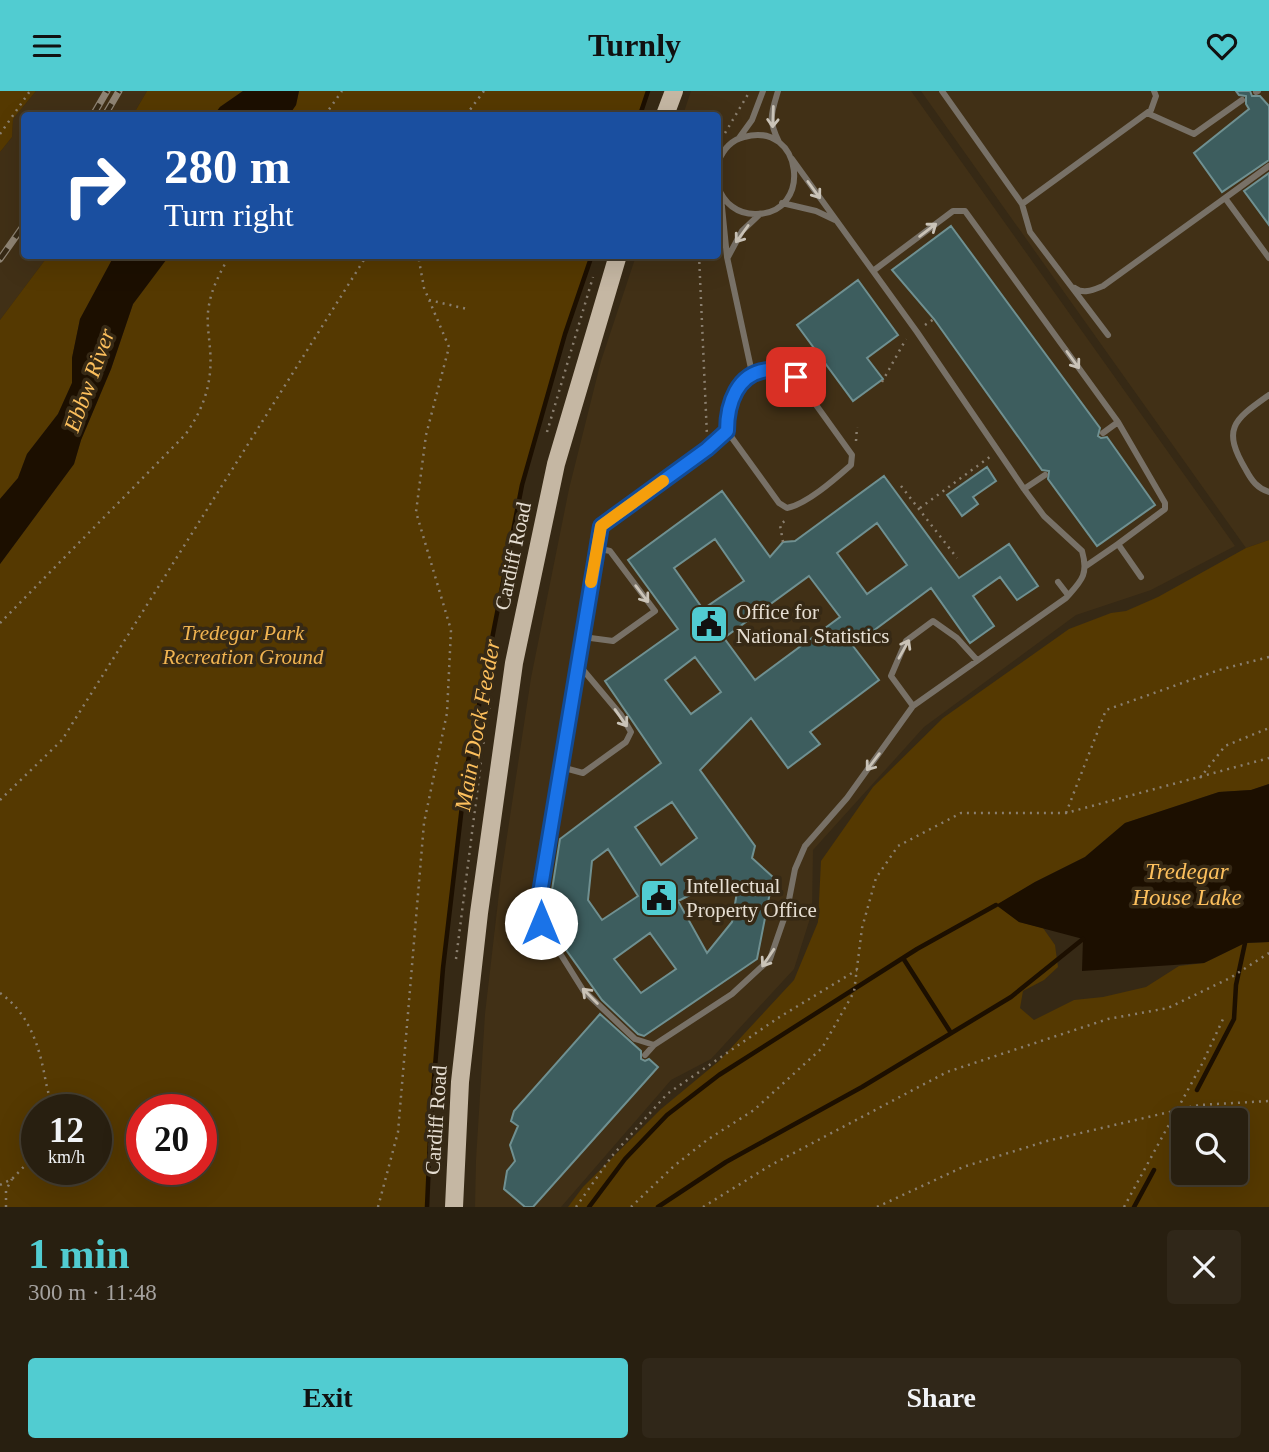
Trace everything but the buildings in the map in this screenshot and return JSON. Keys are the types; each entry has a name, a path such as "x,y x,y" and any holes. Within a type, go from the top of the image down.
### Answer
{"main road":[{"path":"666,112 674,91"},
{"name":"Cardiff Road","path":"454,1207 460,1082 476,939 514,663 556,464 617,259"}],"lane":[{"path":"721,157 726,148 740,138 752,120 763,91"},
{"path":"645,1055 654,1045 732,994 770,959 787,910 795,869 805,846 846,797 913,706 1069,595 1085,574 1082,551 1044,516 873,271 779,143 771,126 771,113 778,91"},
{"path":"942,91 1022,204 1030,232 1108,335"},
{"path":"1022,204 1151,110 1156,96 1154,91"},
{"path":"1147,113 1194,134 1242,100"},
{"path":"740,138 759,135 779,143"},
{"path":"727,257 742,231 760,214 782,203 794,184 792,159"},
{"path":"1068,283 1079,291 1091,291 1104,286 1269,166"},
{"path":"721,195 732,207 743,213 760,214"},
{"path":"721,195 727,257 752,373"},
{"path":"1225,198 1269,258"},
{"path":"782,203 816,211 837,221"},
{"path":"873,271 953,211 965,211 1118,422 1165,503 1165,509 1086,566"},
{"path":"771,370 796,377 852,455 851,465 797,506 787,508 779,503 727,431 727,412 736,389 752,373 771,370"},
{"path":"1269,395 1242,414 1232,437 1235,451 1255,485 1269,492"},
{"path":"1103,432 1118,422"},
{"path":"654,1045 635,1039 583,990 541,923 539,899 601,526 707,449 727,431"},
{"path":"1024,489 1045,475"},
{"path":"1118,544 1141,577"},
{"path":"583,637 612,641 655,611 610,551 596,548"},
{"path":"1058,582 1069,595"},
{"path":"913,706 891,676 906,641 933,621 957,638 977,660"},
{"path":"561,767 583,773 626,742 631,732 621,715 579,664"}],"path":[{"path":"0,134 30,91"},
{"path":"327,112 342,91"},
{"path":"468,112 484,91"},
{"path":"724,135 750,91"},
{"path":"0,623 185,435 196,420 205,401 209,377 209,306 214,286 228,259"},
{"path":"0,800 62,740 364,259"},
{"path":"378,1207 398,1132 424,823 447,713 451,630 416,512 426,435 449,347 424,288 419,259"},
{"path":"699,259 707,449"},
{"path":"429,300 467,309"},
{"path":"882,382 906,339"},
{"path":"920,508 998,451"},
{"path":"901,486 957,558"},
{"path":"1066,814 1105,710 1219,670 1269,657"},
{"path":"1200,778 1224,746 1269,728"},
{"path":"631,1207 674,1166 707,1140 754,1110 822,1048 854,992 862,928 876,878 898,846 961,814 1066,814 1269,758"},
{"path":"704,1207 771,1165 947,1072 1108,1019 1168,1008 1230,978 1269,953"},
{"path":"576,1207 612,1156 667,1094 778,1018 857,970"},
{"path":"0,993 12,1002 33,1032 48,1094"},
{"path":"1177,1108 1224,1017"},
{"path":"1187,1108 1269,1101"},
{"path":"877,1207 962,1167 1046,1142 1171,1112"},
{"path":"1124,1207 1171,1119"},
{"path":"6,1207 6,1190 21,1170"},
{"path":"0,1185 12,1179"}],"shaded area":[{"path":"36,91 147,91 135,112 21,112 21,259 46,259 0,320 0,152 12,137 13,119"},
{"path":"691,91 911,91 1235,546 1151,590 1076,615 924,727 813,850 812,912 794,969 711,1059 671,1080 561,1207 475,1207 485,1014 501,876 531,678 569,489 601,361 635,259 721,259 721,112 684,112"},
{"path":"921,91 1269,91 1269,540 1246,548"}],"green space":[{"path":"0,91 36,91 13,119 12,137 0,152"},
{"path":"147,91 243,91 216,112 135,112"},
{"path":"299,91 648,91 641,112 291,112 296,105"},
{"path":"46,259 112,259 80,319 72,358 72,383 58,414 27,454 18,478 0,499 0,320"},
{"name":"Tredegar Park Recreation Ground","path":"167,259 591,259 565,334 522,485 466,772 443,968 427,1207 0,1207 0,564 74,464 81,440 111,369 133,304"},
{"path":"1269,540 1269,784 1251,790 1219,792 1125,823 1085,857 997,905 1019,922 1043,928 1055,945 1058,967 1044,980 1023,991 1020,1008 1034,1020 1074,1000 1103,997 1146,987 1179,966 1204,963 1245,943 1269,942 1269,1207 568,1207 583,1187 661,1109 719,1061 794,980 818,922 821,861 873,787 943,718 1069,629 1111,613 1126,611 1158,597 1246,548"}],"water":[{"path":"243,91 299,91 296,105 291,112 216,112"},
{"name":"Ebbw River","path":"112,259 167,259 133,304 74,464 0,564 0,499 18,478 27,454 58,414 72,383 72,358 80,319"},
{"name":"Tredegar House Lake","path":"1269,784 1269,942 1245,943 1204,963 1082,971 1083,939 1019,922 996,905 1085,857 1125,823 1219,792 1251,790"}],"waterway":[{"name":"Main Dock Feeder","path":"641,112 648,91"},
{"name":"Main Dock Feeder","path":"427,1207 443,968 466,772 522,485 565,334 591,259"},
{"path":"589,1207 625,1159 667,1115 719,1075 917,949 996,905"},
{"path":"658,1207 726,1162 862,1087 1011,997 1083,939"},
{"path":"1197,1090 1234,1019 1236,985 1245,943"},
{"path":"903,958 951,1033"},
{"path":"1134,1207 1154,1170"}],"railway":[{"path":"95,112 107,91"},
{"path":"107,112 119,91"},
{"path":"0,259 21,229"}],"slow traffic":[{"path":"591,582 601,526 663,481"}],"place":[{"name":"Office for National Statistics","path":"709,624"},
{"name":"Intellectual Property Office","path":"659,898"}],"route":[{"path":"541,923 539,899 601,526 707,449 727,431 727,412 736,389 752,373 771,370 796,377"}]}
